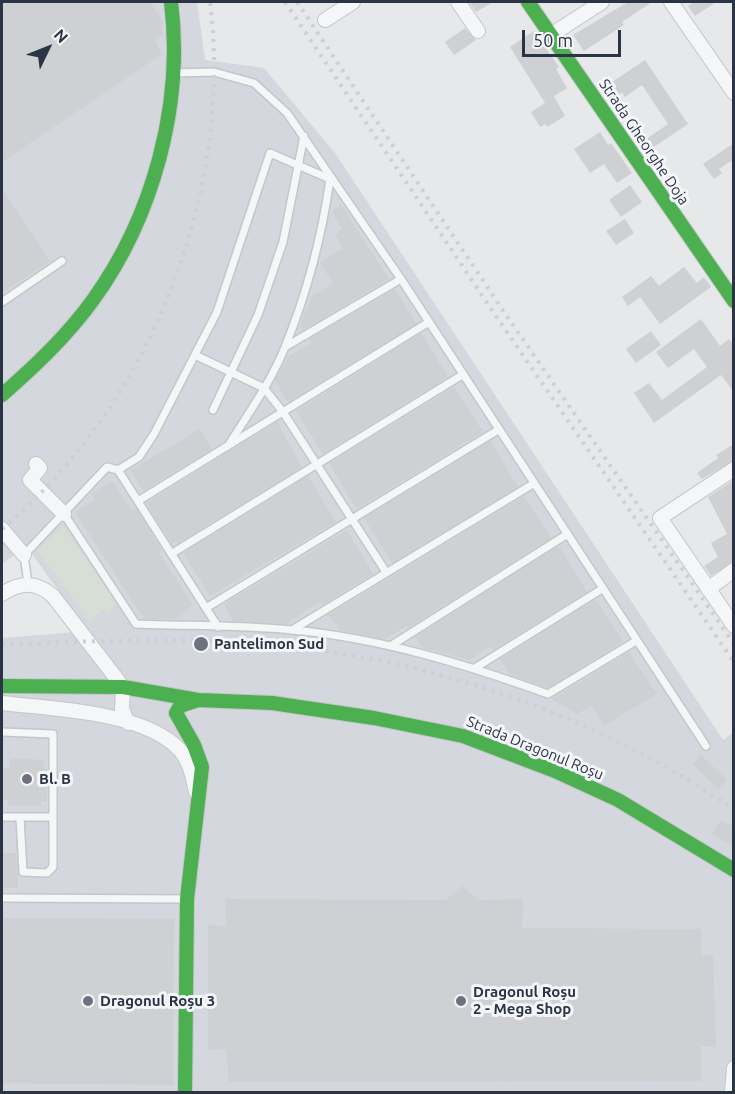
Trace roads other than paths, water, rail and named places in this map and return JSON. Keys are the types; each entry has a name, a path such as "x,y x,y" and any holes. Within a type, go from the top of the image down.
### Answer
{"street":[{"path":"2,395 42,363 72,330 123,252 144,207 156,170 167,122 173,73 174,22 171,2"},
{"path":"325,20 353,2"},
{"path":"458,2 478,31"},
{"name":"Strada Gheorghe Doja","path":"528,2 734,301"},
{"path":"551,35 602,2"},
{"path":"671,2 734,93"},
{"path":"36,464 40,468 30,480 64,514"},
{"path":"734,469 660,518 734,626"},
{"path":"2,529 24,555"},
{"path":"708,589 734,570"},
{"path":"2,594 11,588 28,584 46,590 53,596 123,687 122,709 128,723"},
{"name":"Strada Dragonul Roșu","path":"2,686 123,687 198,700 276,703 374,718 463,736 555,771 618,800 708,852 734,870"},
{"path":"185,1092 187,899 202,780 199,757 176,713 180,706 198,700"},
{"path":"2,703 88,714 147,729 179,749 191,771 198,803"},
{"path":"732,1092 734,1068"}],"lane":[{"path":"173,73 214,72 254,83 287,113 330,179 401,279 532,484 706,746"},
{"path":"213,410 258,315 283,242 304,136"},
{"path":"118,470 140,457 217,312 270,153 330,179"},
{"path":"228,446 264,388 285,347 322,237 330,179"},
{"path":"2,302 62,261"},
{"path":"285,347 401,279"},
{"path":"138,501 429,322"},
{"path":"195,355 264,388 283,412 386,572"},
{"path":"171,554 462,375"},
{"path":"206,608 351,517 498,430"},
{"path":"28,584 24,555 107,467 118,470 218,627"},
{"path":"292,630 532,484"},
{"path":"64,514 136,624 292,630 392,645 475,668 548,694 636,641"},
{"path":"392,645 566,535"},
{"path":"475,668 602,589"},
{"path":"2,732 53,734 53,867 47,873 23,872 21,868 20,817"},
{"path":"2,817 53,818"},
{"path":"2,898 187,899"}],"railway":[{"path":"2,529 54,479 100,421 139,358 170,291 194,220 208,147 214,74 210,2"},
{"path":"285,2 498,319 734,662"},
{"path":"297,2 504,312 734,644"},
{"path":"2,645 131,640 228,642 323,651 385,662 447,677 508,696 567,719 625,745 681,775 734,809"}],"place":[{"name":"Pantelimon Sud","path":"201,644"},
{"name":"Bl. B","path":"27,779"},
{"name":"Dragonul Roșu 3","path":"88,1001"},
{"name":"Dragonul Roșu 2 - Mega Shop","path":"461,1001"}]}
